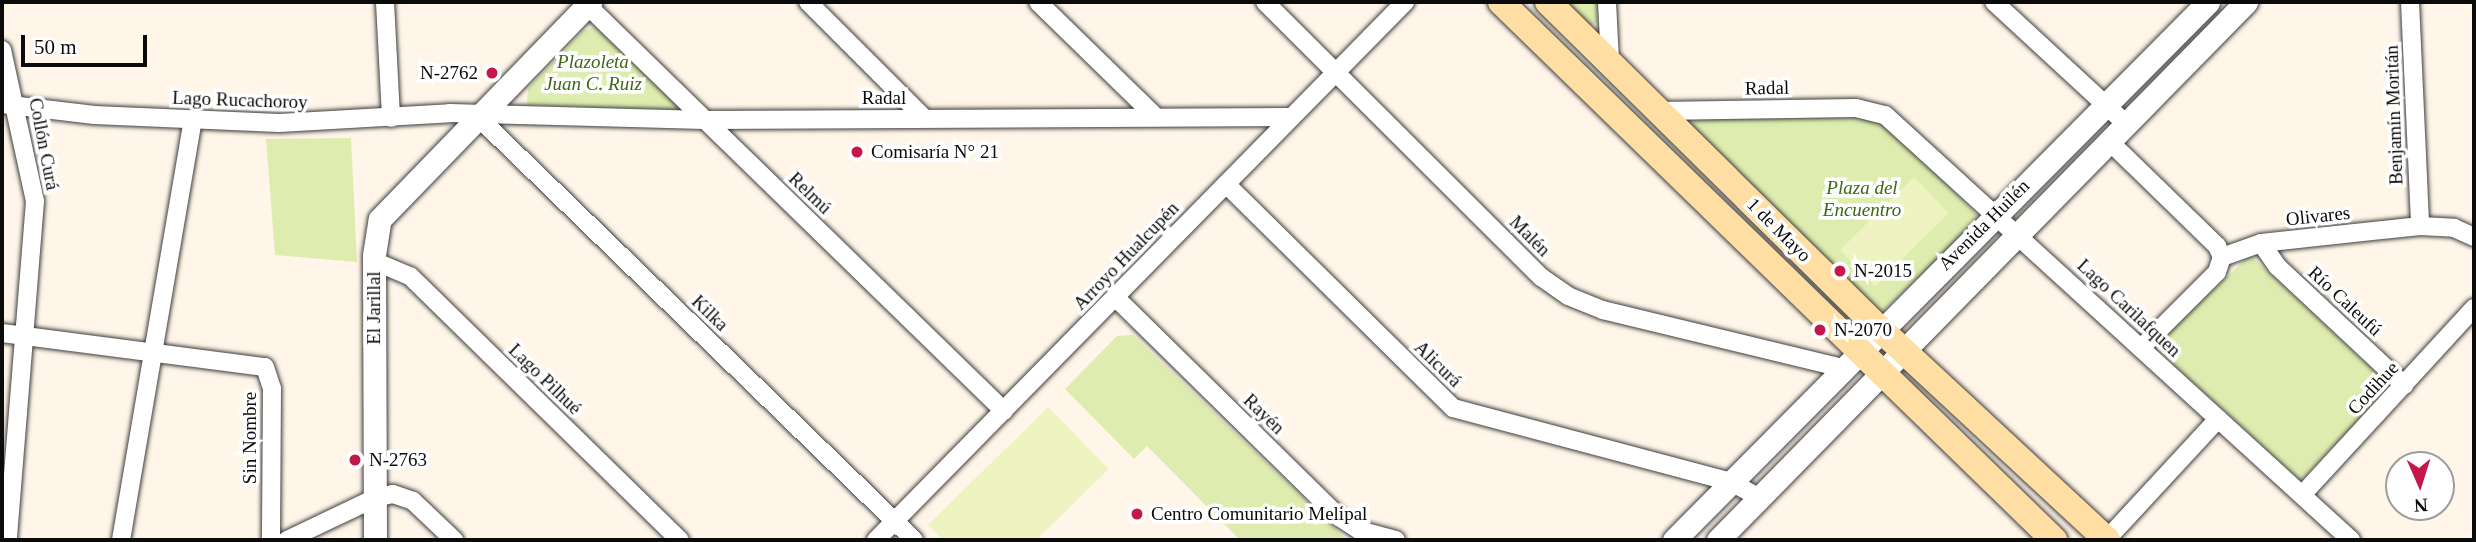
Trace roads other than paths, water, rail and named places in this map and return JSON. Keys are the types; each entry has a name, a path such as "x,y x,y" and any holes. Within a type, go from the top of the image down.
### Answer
{"main road":[{"name":"1 de Mayo","path":"1501,2 1851,359 1882,373 2054,540"},
{"name":"1 de Mayo","path":"1548,2 1880,329 2106,540"}],"street":[{"path":"385,2 391,118"},
{"path":"808,2 924,118"},
{"path":"1038,2 1156,117"},
{"name":"Malén","path":"1265,2 1541,277 1568,296 1603,310 1851,359"},
{"name":"Arroyo Hualcupén","path":"876,540 1405,2"},
{"path":"1607,2 1609,62"},
{"path":"1994,2 2126,124"},
{"name":"Avenida Huilén","path":"1674,540 1880,329 2208,2"},
{"name":"Benjamín Moritán","path":"2410,2 2420,226"},
{"name":"El Jarillal","path":"375,540 376,230 387,208 588,3"},
{"name":"Relmú","path":"588,3 1004,411"},
{"name":"Avenida Huilén","path":"1718,540 2126,124 2236,5"},
{"name":"Collón Curá","path":"2,50 9,105 35,201 8,540"},
{"name":"Lago Rucachoroy","path":"9,105 193,120 309,123 436,113 477,116"},
{"name":"Radal","path":"1658,111 1876,111"},
{"name":"Lago Carilafquen","path":"1876,111 1993,216 2018,234 2351,540"},
{"name":"Radal","path":"477,116 705,120 1292,117"},
{"name":"Kilka","path":"477,116 914,540"},
{"path":"121,540 193,120"},
{"path":"2109,141 2217,246 2222,257 2217,272 2141,348"},
{"name":"Alicurá","path":"1226,184 1453,408 1731,482 1759,498"},
{"name":"Olivares","path":"2222,257 2261,243 2420,226 2454,228 2474,237"},
{"name":"Río Caleufú","path":"2261,243 2278,267 2404,385"},
{"name":"Lago Pilhué","path":"374,261 410,276 680,540"},
{"name":"Rayén","path":"1115,298 1339,517 1359,530 1396,540"},
{"name":"Codihue","path":"2302,495 2474,308"},
{"name":"Sin Nombre","path":"2,333 258,363 270,373 271,540"},
{"path":"2106,540 2218,419"},
{"path":"287,540 375,498 407,496 454,540"}],"place":[{"name":"N-2762","path":"492,73"},
{"name":"Comisaría N° 21","path":"857,152"},
{"name":"N-2015","path":"1840,271"},
{"name":"N-2070","path":"1820,330"},
{"name":"N-2763","path":"355,460"},
{"name":"Centro Comunitario Melipal","path":"1137,514"}],"park label":[{"name":"Plazoleta Juan C. Ruiz","path":"593,73"},
{"name":"Plaza del Encuentro","path":"1862,199"}]}
